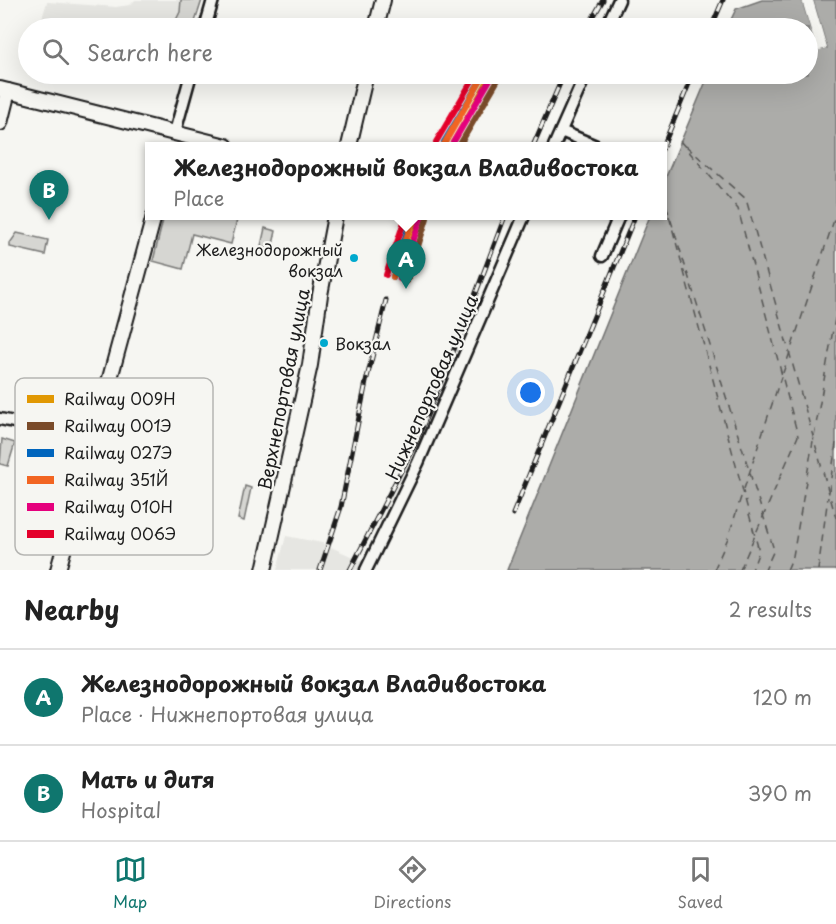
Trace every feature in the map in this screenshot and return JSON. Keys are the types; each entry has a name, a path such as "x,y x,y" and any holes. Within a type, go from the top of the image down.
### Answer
{"main road":[{"path":"378,18 383,0"},
{"path":"351,142 364,84"},
{"path":"0,123 4,90 209,142"},
{"path":"173,142 176,132"},
{"path":"110,378 153,220"},
{"name":"Верхнепортовая улица","path":"264,570 310,365 334,220"},
{"path":"58,570 62,555"}],"street":[{"path":"208,18 213,0"},
{"path":"611,18 619,0"},
{"path":"176,132 188,84"},
{"path":"556,142 582,84"},
{"path":"561,130 586,142"},
{"name":"Нижнепортовая улица","path":"366,570 418,462 522,220"},
{"path":"602,256 617,220"},
{"path":"0,419 15,422"}],"shaded area":[{"path":"135,0 190,0 178,18 42,18 47,2 116,7 130,5"},
{"path":"181,0 202,0 196,18 177,18"},
{"path":"762,0 802,0 807,18 732,18 736,9"},
{"path":"813,0 836,0 836,570 507,570 648,220 667,220 667,174 705,84 818,84 818,50 827,48"},
{"path":"163,220 237,220 231,244 192,234 183,269 153,261"},
{"path":"265,228 276,231 272,249 261,246"},
{"path":"17,233 48,240 45,255 10,247"},
{"path":"2,439 15,443 8,466 0,464"},
{"path":"245,486 251,488 244,521 238,519"},
{"path":"286,536 322,543 364,562 360,570 277,570"}],"pier":[{"path":"802,0 805,0 810,18 807,18"},
{"path":"810,0 813,0 827,48 818,51 818,44 819,47 823,46 818,28 818,18 815,18"}],"ferry route":[{"path":"680,141 738,209 798,436 740,570"},
{"path":"686,146 746,199 836,518"},
{"path":"667,208 774,550 765,570"},
{"path":"783,373 836,214"},
{"path":"669,216 759,551 752,570"},
{"path":"814,436 836,313"},
{"path":"744,489 781,377"},
{"path":"787,570 793,556 813,441"},
{"path":"829,492 836,443"},
{"path":"714,570 728,538 742,494"},
{"path":"818,570 828,497"}],"railway":[{"path":"593,18 603,0"},
{"path":"715,18 723,0"},
{"path":"535,142 560,84"},
{"path":"665,142 689,84"},
{"path":"350,570 416,442 503,220"},
{"path":"513,514 633,220"},
{"path":"320,570 341,507 366,382 386,300"}],"rail line":[{"name":"006Э","path":"436,142 470,84"},
{"name":"027Э","path":"444,142 478,84"},
{"name":"351Й","path":"445,142 478,84"},
{"name":"009Н","path":"453,142 486,84"},
{"name":"010Н","path":"453,142 487,84"},
{"name":"001Э","path":"461,142 495,84"},
{"name":"006Э","path":"386,275 405,220"},
{"name":"027Э","path":"393,277 411,220"},
{"name":"351Й","path":"393,277 413,220"},
{"name":"009Н","path":"400,279 419,220"},
{"name":"010Н","path":"400,279 420,220"},
{"name":"001Э","path":"407,281 426,220"}],"place":[{"name":"Мать и дитя","path":"49,220"},
{"name":"Железнодорожный вокзал","path":"354,258"},
{"name":"Железнодорожный вокзал Владивостока","path":"406,289"},
{"name":"Вокзал","path":"324,343"}]}
